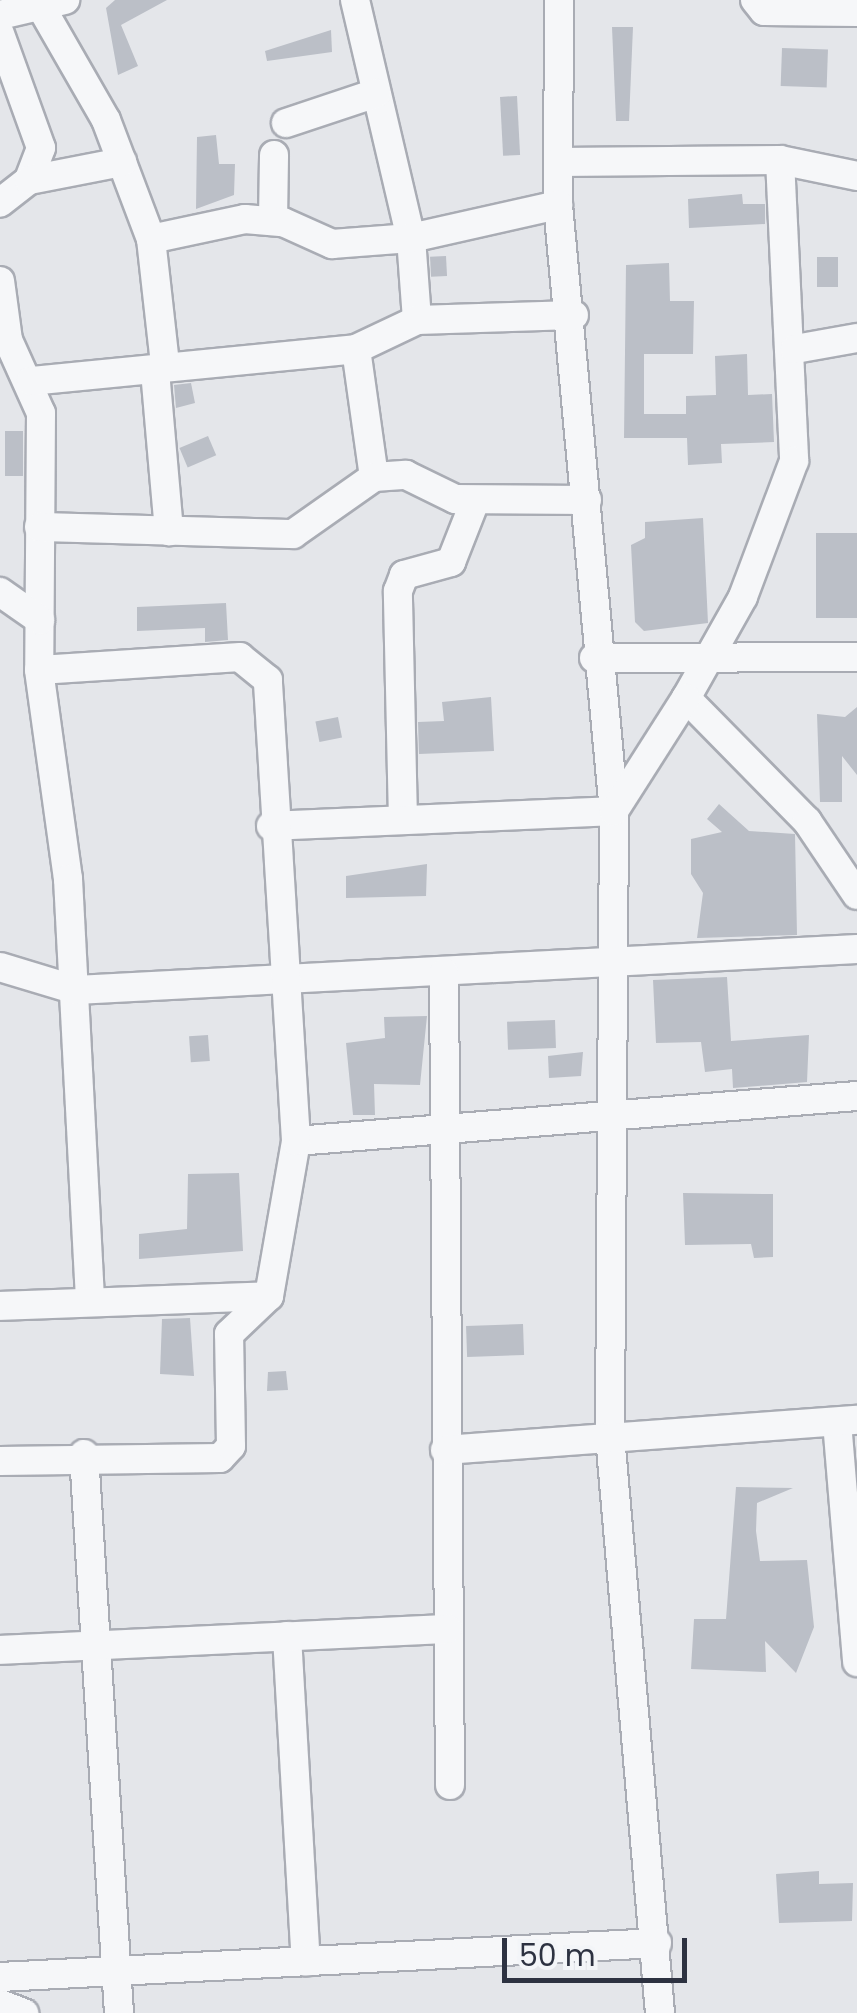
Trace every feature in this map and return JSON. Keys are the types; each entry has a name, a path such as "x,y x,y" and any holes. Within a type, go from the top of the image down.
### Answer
{"street":[{"path":"0,15 65,0"},
{"path":"355,0 411,238 418,320"},
{"path":"559,0 558,205 574,315 594,658 614,811 618,1111 610,1436 660,2013"},
{"path":"755,0 764,10 857,12"},
{"path":"38,4 82,74 122,162 150,238 168,531"},
{"path":"0,34 41,148 28,180 0,203"},
{"path":"286,122 376,92"},
{"path":"273,220 274,155"},
{"path":"558,162 780,160 857,176"},
{"path":"614,811 711,657 794,461 795,348 780,160"},
{"path":"28,180 122,162"},
{"path":"150,238 197,222 273,220 332,244 411,238 558,205"},
{"path":"0,281 4,340 32,380 41,413 39,670 76,990 90,1299"},
{"path":"32,380 356,348 418,320 574,315"},
{"path":"795,348 857,338"},
{"path":"356,348 374,477"},
{"path":"40,526 293,534 374,477 426,480 475,501 587,500"},
{"path":"403,820 398,591 404,575 452,562 475,501"},
{"path":"0,592 40,620"},
{"path":"594,658 857,656"},
{"path":"0,1461 84,1454 220,1458 231,1446 229,1334 269,1296 296,1141 280,984 268,680 256,666 240,657 39,670"},
{"path":"686,698 807,821 857,895"},
{"path":"271,826 614,811"},
{"path":"0,967 76,990 280,984 857,949"},
{"path":"444,973 441,1133 450,1785"},
{"path":"296,1141 441,1133 618,1111 857,1096"},
{"path":"0,1306 90,1299 269,1296"},
{"path":"446,1450 847,1421 857,1662"},
{"path":"84,1454 118,2013"},
{"path":"0,1650 448,1629"},
{"path":"287,1636 306,1961"},
{"path":"0,1977 656,1943"},
{"path":"0,2004 24,2013"}],"building":[{"path":"115,0 167,0 121,25 138,66 118,75 106,8"},
{"path":"612,27 633,27 629,121 616,121"},
{"path":"331,30 332,52 267,61 265,51"},
{"path":"782,48 828,50 827,88 781,86"},
{"path":"517,96 520,155 503,156 500,97"},
{"path":"216,135 219,164 235,164 234,195 196,209 197,137"},
{"path":"742,194 743,204 765,204 765,224 689,228 688,199"},
{"path":"446,256 447,276 431,277 430,257"},
{"path":"817,257 838,257 838,287 817,287"},
{"path":"669,263 670,301 694,301 693,354 644,354 644,414 686,414 686,396 716,395 715,356 747,354 748,395 772,394 774,442 721,444 722,463 688,465 687,438 624,438 626,265"},
{"path":"191,383 195,403 176,408 174,385"},
{"path":"5,431 23,431 23,476 5,476"},
{"path":"208,436 216,455 188,467 179,448"},
{"path":"703,518 708,623 644,631 635,622 631,545 645,538 645,522"},
{"path":"816,533 857,533 857,618 816,618"},
{"path":"226,603 228,640 205,642 205,628 137,631 137,607"},
{"path":"491,697 494,751 419,754 418,722 444,721 442,702"},
{"path":"857,707 857,775 842,756 842,802 820,802 817,714 845,717"},
{"path":"338,717 342,738 319,742 315,721"},
{"path":"719,804 749,831 795,834 797,935 697,938 703,893 691,874 691,839 722,832 707,819"},
{"path":"427,864 426,896 346,898 346,876"},
{"path":"727,977 731,1041 809,1035 807,1082 733,1088 732,1069 705,1072 701,1042 656,1043 653,980"},
{"path":"427,1016 420,1085 374,1084 375,1115 353,1115 346,1043 385,1038 384,1017"},
{"path":"555,1020 556,1048 508,1050 507,1022"},
{"path":"208,1035 210,1061 191,1062 189,1036"},
{"path":"583,1052 581,1076 549,1078 548,1056"},
{"path":"239,1173 243,1251 139,1259 139,1234 187,1229 188,1174"},
{"path":"683,1193 773,1194 773,1257 754,1258 751,1244 685,1245"},
{"path":"190,1318 194,1376 160,1374 162,1319"},
{"path":"523,1324 524,1355 467,1357 466,1326"},
{"path":"286,1371 288,1390 267,1391 268,1372"},
{"path":"736,1487 793,1488 757,1503 756,1531 760,1561 807,1560 814,1627 796,1673 765,1641 766,1672 691,1669 694,1619 726,1619"},
{"path":"819,1871 819,1884 853,1883 852,1921 779,1923 776,1874"}]}
